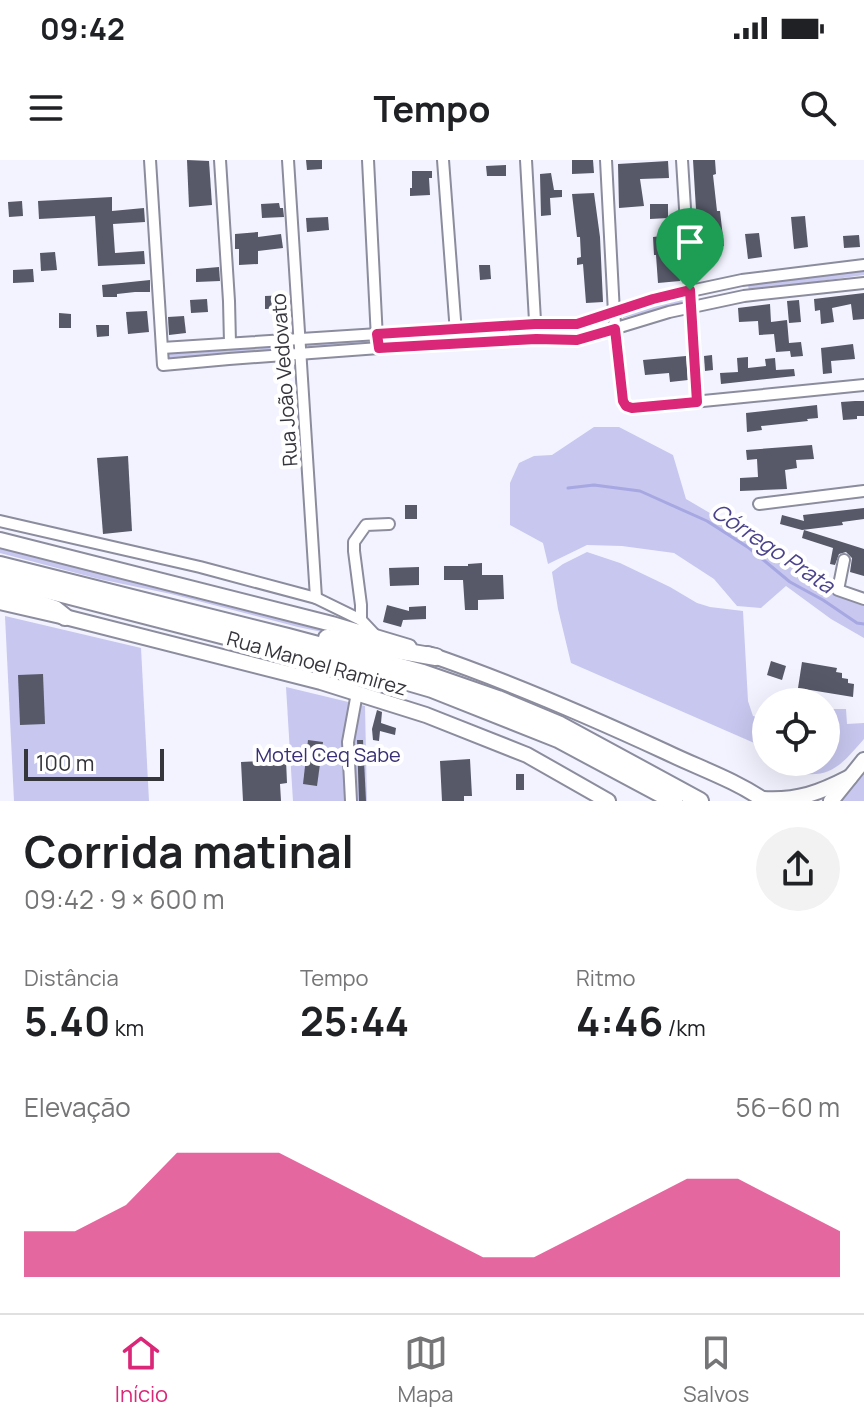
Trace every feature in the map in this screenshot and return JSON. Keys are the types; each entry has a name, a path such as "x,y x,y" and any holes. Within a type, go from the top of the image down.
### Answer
{"highway":[{"path":"0,565 423,673 560,725 700,801"},
{"path":"0,578 432,689 558,739 674,801"},
{"path":"0,590 55,609 65,617"},
{"path":"288,637 301,633 436,657"}],"main road":[{"path":"0,540 376,636 531,692 729,780 764,800 803,798 850,777"},
{"name":"Rua Manoel Ramirez","path":"0,602 307,678 426,715 527,755 608,801"},
{"path":"831,801 864,760"}],"street":[{"path":"150,160 163,365 379,348 536,339 577,340 691,307 744,296 864,283"},
{"path":"220,160 230,343"},
{"name":"Rua João Vedovato","path":"288,160 316,598"},
{"path":"368,160 379,348"},
{"path":"443,160 458,345"},
{"path":"526,160 536,339"},
{"path":"606,160 615,329 626,406 632,408 864,385"},
{"path":"682,160 697,402"},
{"path":"162,348 535,324 577,324 690,290 742,280 864,265"},
{"path":"742,280 744,296"},
{"path":"759,504 864,491"},
{"path":"0,521 200,567 316,598 361,620 376,636"},
{"path":"361,620 354,542 366,525 389,524"},
{"path":"844,560 838,590 864,599"},
{"path":"351,801 348,742 357,693"}],"green space":[{"path":"864,269 864,275 749,291 748,285"},
{"path":"686,296 687,302 623,318 622,313"},
{"path":"528,328 528,334 462,336 461,331"},
{"path":"373,339 373,343 308,348 307,344"},
{"path":"294,346 294,350 168,358 168,354"},
{"path":"594,427 619,427 673,455 686,499 749,536 765,541 791,564 835,585 834,593 864,605 864,638 831,619 786,586 761,608 737,606 714,579 674,553 587,545 548,564 543,543 510,525 510,483 519,463 534,456 552,455"},
{"path":"0,546 365,641 99,579 0,553"},
{"path":"587,552 620,563 697,603 743,611 752,742 571,663 552,572"},
{"path":"5,616 141,648 149,801 14,801"},
{"name":"Motel Ceq Sabe","path":"286,687 365,706 367,801 293,801"},
{"path":"840,709 846,709 847,724 864,723 864,739 840,764"},
{"path":"864,766 864,801 835,801"}],"building":[{"path":"187,160 209,161 212,205 189,207"},
{"path":"306,160 322,160 322,169 307,170"},
{"path":"572,160 593,160 594,173 572,174"},
{"path":"693,160 715,160 716,174 713,175 724,246 701,248"},
{"path":"668,161 669,178 640,179 644,206 619,208 618,164"},
{"path":"506,165 506,176 487,176 486,166"},
{"path":"412,171 432,171 432,178 429,178 430,195 410,196"},
{"path":"551,173 554,190 562,190 562,197 550,198 551,215 541,216 540,174"},
{"path":"594,193 603,302 586,303 583,264 577,265 577,258 581,257 580,237 577,237 572,194"},
{"path":"112,197 112,211 144,208 145,222 113,224 115,253 144,251 145,264 98,266 95,216 39,219 38,201"},
{"path":"22,201 23,216 9,217 8,202"},
{"path":"279,203 284,217 262,218 261,204"},
{"path":"650,204 668,204 668,218 650,219"},
{"path":"805,216 808,247 794,249 791,217"},
{"path":"328,217 329,230 307,232 306,218"},
{"path":"258,232 258,237 281,234 283,248 258,251 258,264 239,265 235,234"},
{"path":"759,233 762,257 748,259 745,234"},
{"path":"670,235 674,255 678,255 680,281 658,283 653,237"},
{"path":"859,235 860,247 844,248 843,236"},
{"path":"55,252 57,270 41,271 40,253"},
{"path":"479,265 490,265 491,279 480,280"},
{"path":"219,267 220,281 196,282 196,269"},
{"path":"33,269 34,282 13,283 13,270"},
{"path":"150,280 150,292 103,297 102,285"},
{"path":"864,293 864,319 853,320 851,304 832,308 834,322 821,324 820,310 815,311 814,299"},
{"path":"289,295 289,308 265,309 265,296"},
{"path":"207,299 208,312 191,313 190,300"},
{"path":"799,300 801,322 789,323 787,301"},
{"path":"770,304 771,322 787,320 789,343 801,342 803,356 791,357 790,351 776,352 774,334 759,335 758,321 739,322 738,308"},
{"path":"147,311 149,332 128,334 126,312"},
{"path":"59,313 71,314 71,328 59,328"},
{"path":"184,316 186,333 169,335 168,317"},
{"path":"96,325 109,325 109,336 97,337"},
{"path":"853,344 855,359 831,361 832,373 823,374 821,348"},
{"path":"712,355 713,370 705,371 704,356"},
{"path":"686,356 688,380 670,382 669,373 645,375 643,360"},
{"path":"748,357 748,368 766,366 765,359 775,358 776,370 794,369 795,376 721,384 720,373 738,372 737,358"},
{"path":"864,401 864,416 843,420 841,402"},
{"path":"817,405 818,418 761,426 762,430 747,432 746,413"},
{"path":"812,445 814,459 796,460 797,468 785,470 787,489 740,491 740,478 758,477 757,459 747,460 746,450"},
{"path":"128,456 132,531 103,534 97,458"},
{"path":"405,505 417,505 417,519 405,519"},
{"path":"864,508 864,519 842,522 843,525 802,530 780,524 782,515 804,521 803,515"},
{"path":"804,530 864,549 864,576 850,572 852,558 846,552 839,554 835,565 830,564 833,548 802,538"},
{"path":"482,563 482,575 503,575 504,599 478,600 478,610 465,610 463,580 444,580 444,566"},
{"path":"419,567 419,585 390,586 389,568"},
{"path":"387,605 409,611 409,607 426,606 426,619 403,620 401,627 383,622"},
{"path":"771,661 786,666 782,680 767,675"},
{"path":"802,662 837,668 836,672 842,673 842,678 854,684 853,697 840,695 840,688 798,688"},
{"path":"43,674 45,724 20,725 18,675"},
{"path":"377,710 382,712 381,723 396,728 395,735 380,731 379,741 373,740 372,729"},
{"path":"308,740 323,742 317,786 303,784"},
{"path":"357,740 363,740 366,801 359,801"},
{"path":"470,759 472,796 464,796 464,801 442,801 440,761"},
{"path":"286,760 287,783 280,784 281,801 243,801 241,762"},
{"path":"516,774 524,774 524,790 516,790"}],"waterway":[{"name":"Córrego Prata","path":"568,488 594,485 640,491 707,521 749,548 790,582 857,623 864,624"}],"route":[{"path":"690,290 697,402 626,406 615,329 577,340 536,339 379,348 377,334 577,324 690,290"}]}
